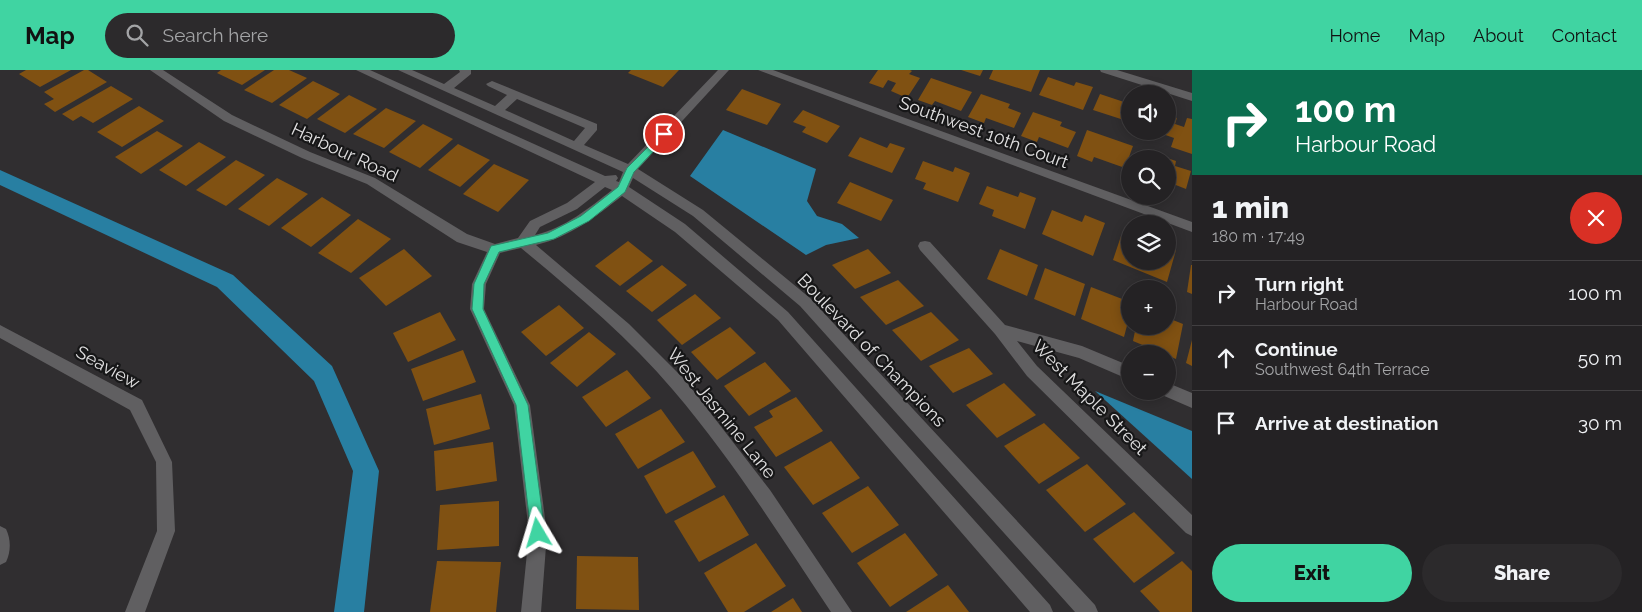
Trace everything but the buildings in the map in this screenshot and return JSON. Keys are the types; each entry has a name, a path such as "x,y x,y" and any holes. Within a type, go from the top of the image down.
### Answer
{"street":[{"name":"Harbour Road","path":"155,70 228,118 306,155 371,181 462,238 495,249"},
{"path":"361,70 622,189 680,228 783,316 1043,612"},
{"name":"Boulevard of Champions","path":"403,70 630,170 698,213 805,302 1088,612"},
{"path":"445,88 467,72 464,70"},
{"path":"531,612 538,533 522,405 477,309 479,284 495,249 551,236 585,218 622,189 630,170 724,70"},
{"name":"Southwest 10th Court","path":"763,70 1192,227"},
{"path":"1105,70 1192,97"},
{"path":"492,84 593,127 575,147"},
{"path":"497,111 515,94"},
{"path":"523,242 535,224 572,206 604,181 630,170"},
{"name":"West Jasmine Lane","path":"523,242 607,311 678,385 760,491 842,612"},
{"name":"West Maple Street","path":"925,246 1000,330 1032,371 1192,527"},
{"path":"1000,330 1082,352 1121,369"},
{"name":"Seaview","path":"0,331 136,405 164,462 166,530 134,612"},
{"path":"1176,394 1192,401"},
{"path":"0,535 0,556"}],"water":[{"path":"723,130 816,169 807,201 817,216 842,224 859,238 826,245 806,255 690,176"},
{"path":"1095,391 1192,431 1192,479"}],"waterway":[{"path":"0,177 225,281 323,374 366,471 349,612"}],"route":[{"path":"538,533 522,405 477,309 479,284 495,249 551,236 585,218 622,189 630,170 664,134"}]}
